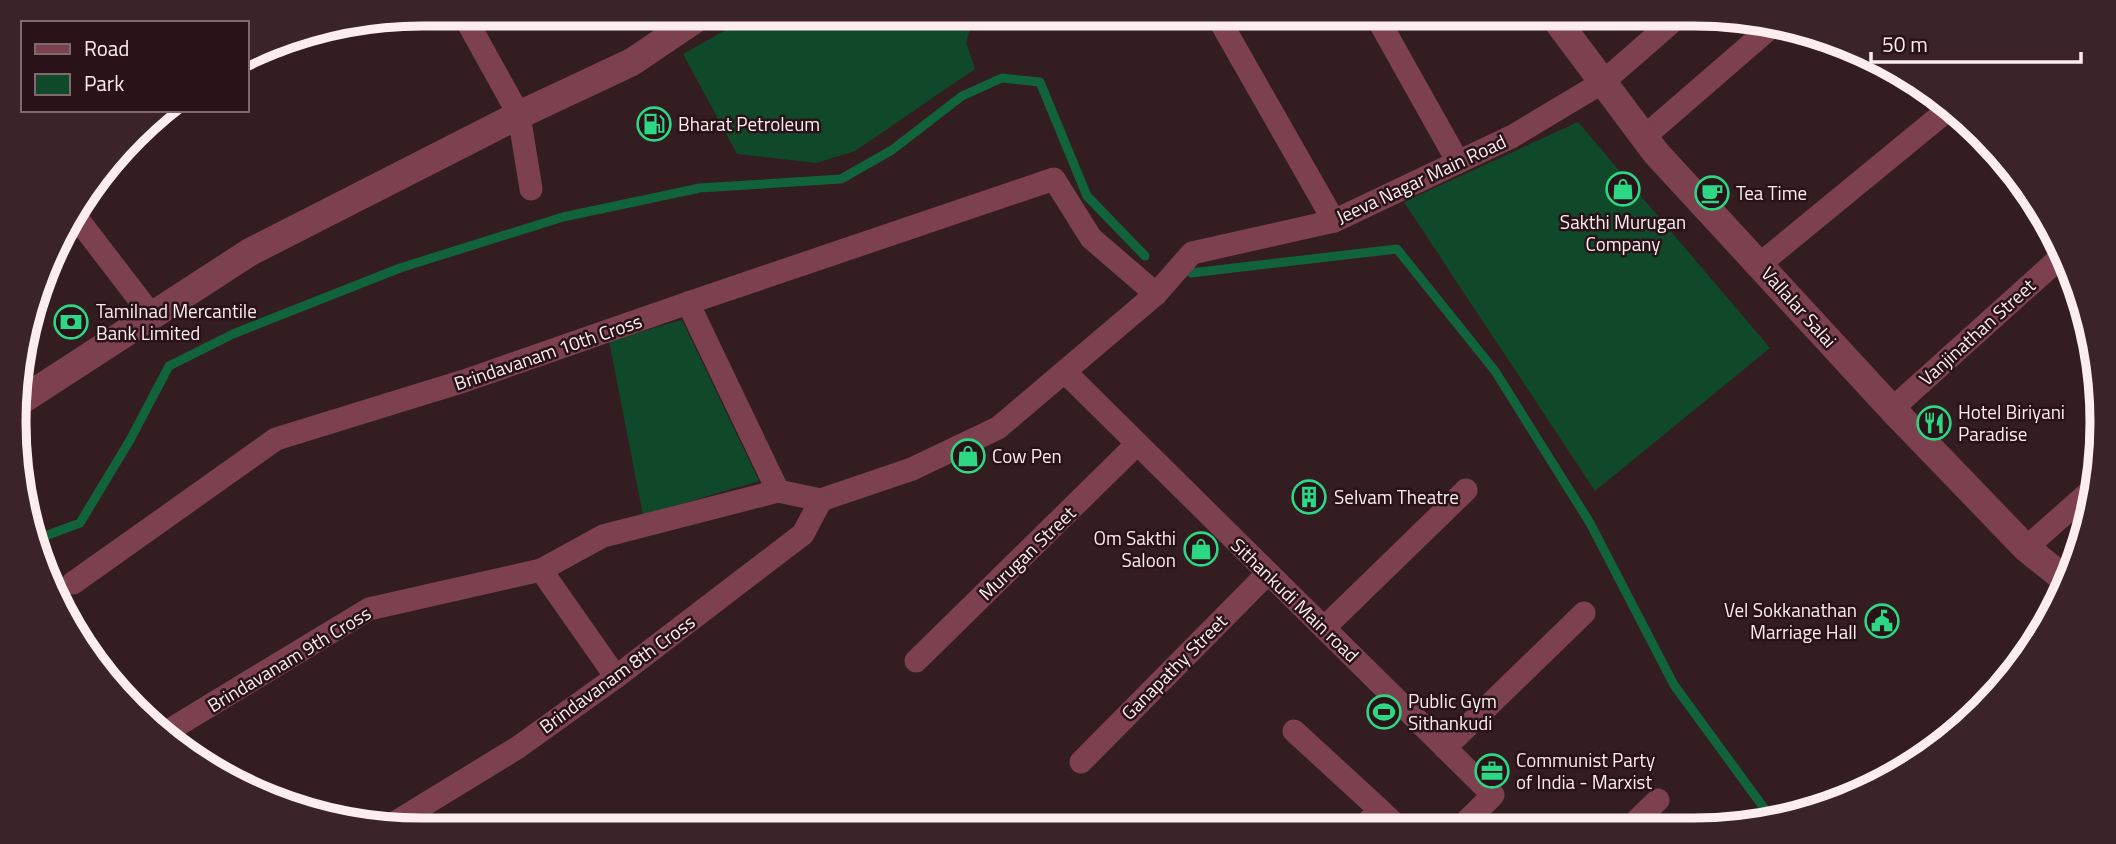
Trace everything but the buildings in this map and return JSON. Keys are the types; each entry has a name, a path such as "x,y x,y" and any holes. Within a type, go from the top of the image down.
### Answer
{"street":[{"path":"470,26 519,115 531,189"},
{"path":"27,397 250,252 519,115 632,62 685,26"},
{"path":"1223,26 1334,221"},
{"path":"1382,26 1458,162"},
{"name":"Vallalar Salai","path":"1561,26 1656,153 1892,409 2026,548 2059,575"},
{"name":"Jeeva Nagar Main Road","path":"821,500 912,468 998,428 1156,294 1192,253 1334,221 1513,136 1603,82 1667,26"},
{"path":"1644,137 1764,33"},
{"path":"1760,264 1942,114"},
{"name":"Brindavanam 10th Cross","path":"73,583 276,439 464,382 1054,179 1091,238 1156,294"},
{"path":"80,222 152,316"},
{"name":"Vanjinathan Street","path":"1892,409 2056,262"},
{"path":"688,303 778,491"},
{"name":"Sithankudi Main road","path":"1065,372 1493,794 1470,818"},
{"name":"Murugan Street","path":"916,661 1138,444"},
{"path":"1324,628 1466,490"},
{"name":"Brindavanam 9th Cross","path":"172,729 369,609 541,570 603,536 778,491 821,500"},
{"path":"2026,548 2082,499"},
{"name":"Brindavanam 8th Cross","path":"404,817 517,748 616,677 803,534 821,500"},
{"path":"541,570 616,677"},
{"name":"Ganapathy Street","path":"1080,762 1268,573"},
{"path":"1446,748 1584,613"},
{"path":"1294,731 1388,818"},
{"path":"1639,818 1658,800"},
{"path":"1372,818 1380,810"}],"green space":[{"path":"733,26 971,26 966,42 975,69 855,151 816,163 737,154 683,54"},
{"path":"1578,122 1770,348 1595,491 1404,202"},
{"path":"682,320 759,481 643,515 609,341"}],"waterway":[{"path":"44,537 80,523 130,440 169,366 233,334 400,268 563,217 700,188 841,179 892,150 962,96 1002,78 1040,82 1087,196 1145,256"},
{"path":"1191,273 1397,249 1495,371 1590,523 1674,685 1766,811"}],"place":[{"name":"Bharat Petroleum","path":"654,124"},
{"name":"Sakthi Murugan Company","path":"1623,189"},
{"name":"Tea Time","path":"1712,193"},
{"name":"Tamilnad Mercantile Bank Limited","path":"71,322"},
{"name":"Hotel Biriyani Paradise","path":"1934,423"},
{"name":"Cow Pen","path":"968,456"},
{"name":"Selvam Theatre","path":"1309,497"},
{"name":"Om Sakthi Saloon","path":"1201,549"},
{"name":"Vel Sokkanathan Marriage Hall","path":"1882,621"},
{"name":"Public Gym Sithankudi","path":"1384,712"},
{"name":"Communist Party of India - Marxist","path":"1492,771"}]}
